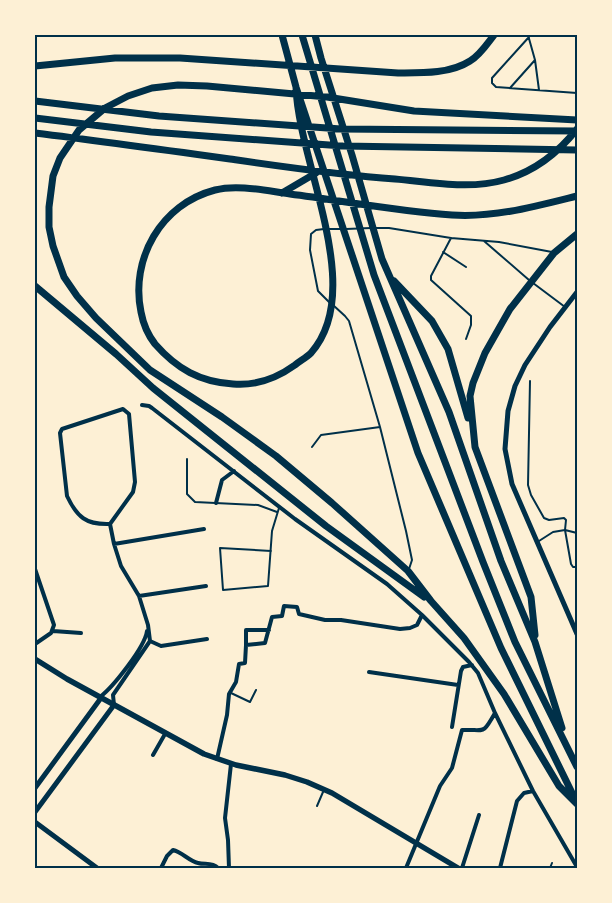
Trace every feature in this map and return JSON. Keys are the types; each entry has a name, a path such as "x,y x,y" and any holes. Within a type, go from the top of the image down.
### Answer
{"highway":[{"path":"282,35 296,87 418,453 501,648 577,803"},
{"path":"302,35 374,275 479,553 515,642 577,767"},
{"path":"315,35 382,260 449,412 501,561 536,642 569,750"},
{"path":"35,66 115,58 180,58 418,73 454,68 472,60 482,51 494,35"},
{"path":"577,120 414,111 327,96 207,86 178,85 152,88 128,96 105,108 79,130 60,158 53,176 49,207 49,227 53,246 64,277 77,296 96,318 150,370 222,417 276,456 408,571 430,601 464,638 504,694 559,786 577,803"},
{"path":"296,87 300,121 329,242 334,285 330,319 310,353 289,369 270,380 246,385 218,383 201,379 184,370 165,356 152,340 143,321 138,301 138,281 144,254 155,234 171,214 190,200 217,189 257,189 282,193 454,215 505,212 577,196"},
{"path":"35,101 160,116 341,129 577,130"},
{"path":"35,118 152,132 343,146 577,150"},
{"path":"35,133 319,172 364,177 483,184 521,174 545,161 577,130"},
{"path":"282,193 319,172"},
{"path":"536,642 531,597 485,479 475,447 470,404 473,383 485,352 510,309 554,253 577,234"},
{"path":"390,276 432,321 448,349 473,435"},
{"path":"35,286 116,354 153,388 326,526 430,601"}],"main road":[{"path":"35,659 190,748 231,764 285,775 307,782 458,868"}],"street":[{"path":"577,292 524,366 515,386 505,428 505,449 512,484 577,634"},
{"path":"142,405 152,408 280,506 387,584 422,615 472,665 478,673 533,791 577,867"},
{"path":"35,812 114,704 113,695 150,641 148,625 139,596 122,566 114,544 110,524 133,492 135,482 129,414 124,409 62,429 60,433 66,496 74,510 85,520 95,524 110,524"},
{"path":"216,503 222,480 234,471"},
{"path":"114,544 204,528"},
{"path":"35,569 53,619 53,631"},
{"path":"139,596 206,586"},
{"path":"35,788 146,638 147,630 138,598 133,591"},
{"path":"246,645 265,643 272,617 282,616 283,607 285,606 297,607 299,614 325,620 341,620 400,629 417,625 422,615"},
{"path":"217,759 228,713 229,694 236,682 238,664 246,663 246,630 269,630"},
{"path":"35,644 53,631 80,633"},
{"path":"150,641 161,646 207,639"},
{"path":"452,727 462,669 472,665"},
{"path":"369,672 458,685"},
{"path":"101,698 113,695"},
{"path":"406,868 440,786 452,768 462,730 481,731 486,729 495,713"},
{"path":"153,755 165,734"},
{"path":"229,868 228,840 224,818 231,764"},
{"path":"500,868 517,800 524,793 533,791"},
{"path":"462,868 479,815"},
{"path":"35,822 97,868"},
{"path":"161,868 169,852 174,850 195,862 213,864 218,868"}],"lane":[{"path":"528,36 536,60 539,90"},
{"path":"528,36 492,78 492,83 496,87 577,93"},
{"path":"510,88 536,60"},
{"path":"408,571 412,560 380,427 347,318 318,291 310,250 311,234 318,229 389,228 451,238 499,242 554,253"},
{"path":"451,238 431,276 431,281 471,316 472,320 466,340"},
{"path":"484,241 538,288 566,307"},
{"path":"444,252 466,267"},
{"path":"530,382 529,488 544,518 548,520 566,519 565,530 571,564 577,567"},
{"path":"312,447 318,436 321,435 380,427"},
{"path":"187,459 186,494 195,502 258,505 277,512"},
{"path":"270,551 220,548 223,590 268,586 272,531 280,506"},
{"path":"538,542 553,532 565,530 577,533"},
{"path":"229,694 232,693 250,702 256,690"},
{"path":"317,806 324,790"},
{"path":"550,868 552,863"}]}
